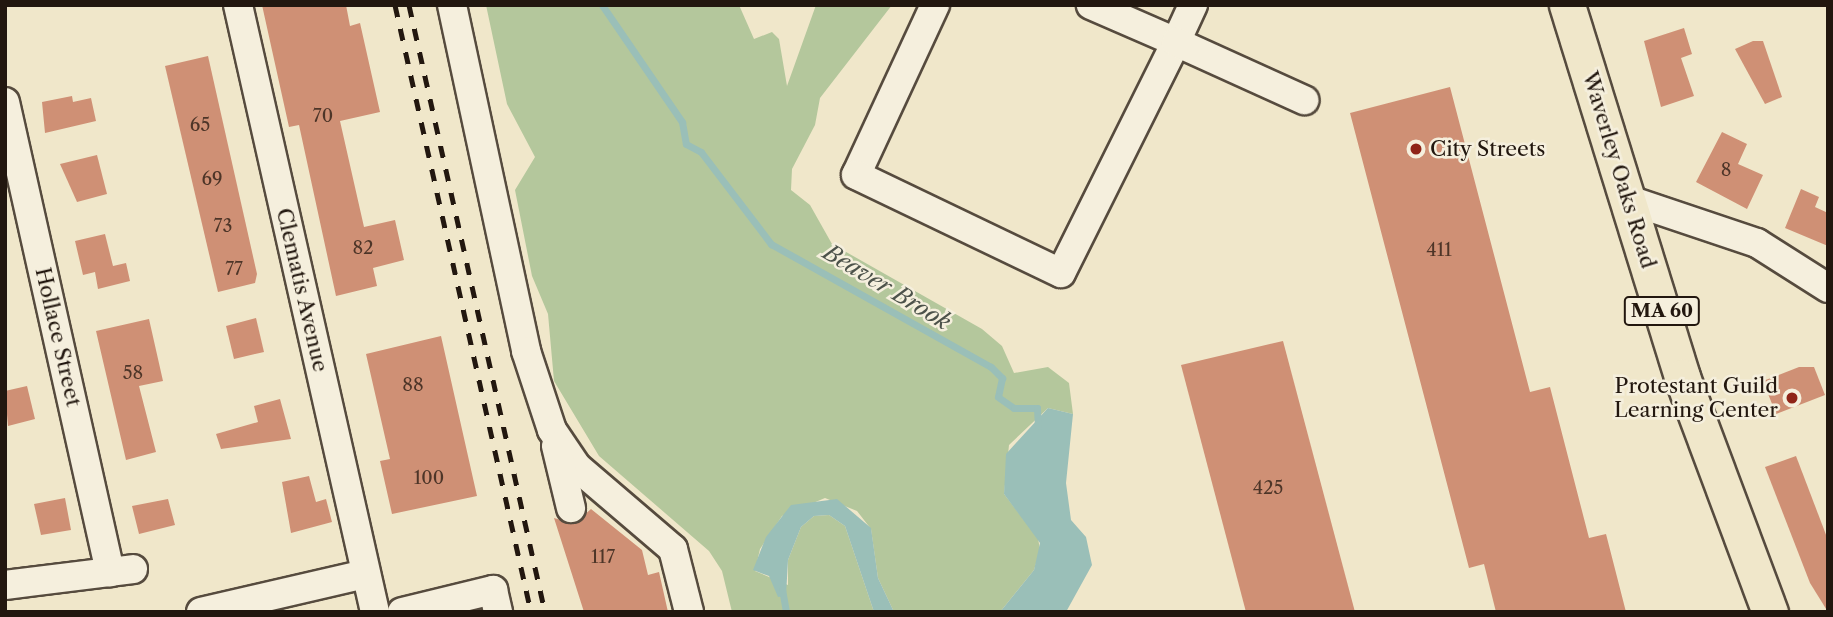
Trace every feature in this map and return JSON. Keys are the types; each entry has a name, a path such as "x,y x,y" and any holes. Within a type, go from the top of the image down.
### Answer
{"main road":[{"name":"Waverley Oaks Road","path":"1567,5 1682,377 1770,612"}],"street":[{"name":"Clematis Avenue","path":"238,5 375,612"},
{"path":"452,5 526,351 552,430 571,508"},
{"path":"934,5 856,175 1061,272 1193,5"},
{"path":"1091,5 1304,100"},
{"name":"Hollace Street","path":"5,102 121,570 5,585"},
{"path":"1629,200 1757,243 1828,288"},
{"path":"552,430 577,467 673,549 689,612"},
{"path":"201,612 366,574"},
{"path":"402,612 493,590 498,612"}],"green space":[{"path":"486,5 739,5 754,39 772,32 779,39 787,86 816,5 892,5 820,98 815,125 792,169 791,190 810,205 832,244 982,329 1002,346 1014,373 1048,367 1069,383 1073,414 1048,408 1009,445 1004,494 1038,538 1040,550 1034,570 1000,612 894,612 878,578 871,529 857,511 825,498 782,516 760,549 755,571 788,585 788,560 801,527 814,516 829,515 845,526 874,612 732,612 722,571 709,551 599,456 554,381 548,314 532,276 515,190 535,157 507,104"}],"water":[{"path":"1048,408 1073,414 1066,483 1071,520 1086,537 1092,565 1066,612 1000,612 1034,570 1040,543 1004,494 1006,454"},
{"path":"837,499 871,528 878,578 894,612 874,612 845,526 829,515 814,516 801,527 788,560 786,596 778,597 769,576 753,570 766,537 791,505"}],"building":[{"path":"262,5 346,5 350,26 360,23 380,112 340,121 364,227 395,220 404,260 373,268 377,286 336,296 299,125 289,127"},
{"path":"1684,28 1692,54 1681,58 1694,96 1661,107 1644,41"},
{"path":"1753,41 1763,41 1782,97 1765,104 1735,49"},
{"path":"208,56 257,274 255,283 218,292 165,66"},
{"path":"1450,87 1530,392 1550,387 1589,538 1606,534 1626,612 1496,612 1484,564 1469,568 1350,113"},
{"path":"72,96 73,102 91,98 96,121 45,133 42,102"},
{"path":"1722,132 1747,144 1738,164 1763,175 1747,209 1696,182"},
{"path":"97,155 107,194 77,202 60,164"},
{"path":"1801,189 1819,197 1815,207 1828,213 1828,246 1785,228"},
{"path":"105,234 113,266 126,263 130,281 98,289 95,272 83,275 75,241"},
{"path":"256,318 264,352 234,359 226,326"},
{"path":"149,319 163,381 139,386 156,452 126,460 96,331"},
{"path":"441,336 477,496 392,514 380,461 390,459 366,354"},
{"path":"1283,341 1355,612 1246,612 1181,365"},
{"path":"1799,367 1814,367 1825,395 1776,414 1763,381"},
{"path":"27,386 35,419 8,426 5,391"},
{"path":"280,399 291,439 221,449 216,434 258,422 254,406"},
{"path":"1796,456 1828,540 1828,612 1810,583 1765,467"},
{"path":"309,476 316,502 326,499 332,522 291,533 282,482"},
{"path":"65,498 71,530 41,535 34,504"},
{"path":"168,499 175,525 139,534 132,506"},
{"path":"591,509 642,550 648,575 659,572 668,612 584,612 554,518 574,524"}],"waterway":[{"name":"Beaver Brook","path":"602,5 682,122 686,144 701,152 771,244 991,367 1002,378 998,397 1014,408 1037,408 1038,426"},
{"name":"Beaver Brook","path":"782,589 786,612"}],"railway":[{"path":"395,5 531,612"},
{"path":"409,5 545,612"}],"place":[{"name":"City Streets","path":"1416,149"},
{"name":"Protestant Guild Learning Center","path":"1792,398"}]}
